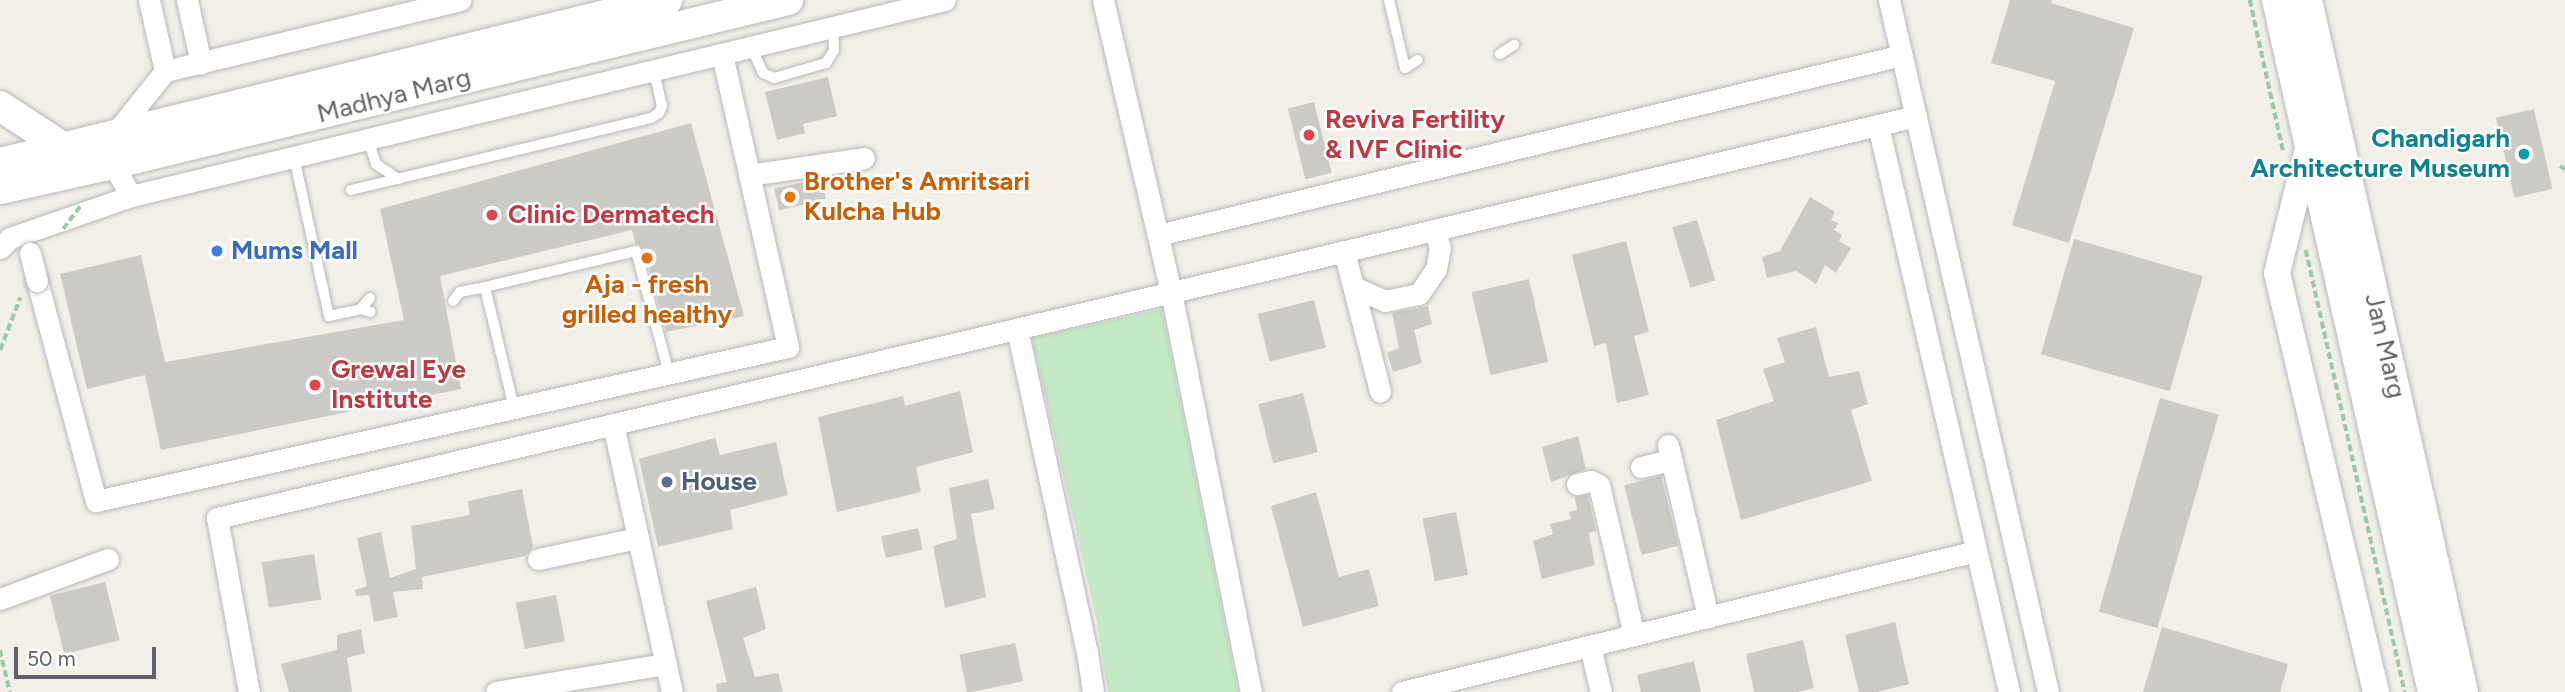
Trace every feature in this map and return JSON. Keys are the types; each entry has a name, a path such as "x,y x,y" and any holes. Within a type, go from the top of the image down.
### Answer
{"main road":[{"name":"Madhya Marg","path":"0,189 113,150 667,0"},
{"name":"Madhya Marg","path":"0,163 64,148 113,150 788,0"},
{"name":"Jan Marg","path":"2277,0 2432,692"},
{"name":"Jan Marg","path":"2307,0 2463,692"},
{"path":"0,106 64,148"}],"street":[{"path":"149,0 165,71"},
{"path":"187,0 201,63"},
{"path":"131,196 113,150 165,71 461,0"},
{"path":"0,248 10,238 27,243 131,196 945,0"},
{"path":"1103,0 1171,292 1251,692"},
{"path":"1889,0 2048,692"},
{"path":"27,243 96,500 788,347 722,54"},
{"path":"1158,235 1902,55"},
{"path":"249,692 217,518 1916,116"},
{"path":"1878,125 2009,692"},
{"path":"2309,144 2277,273 2376,692"},
{"path":"749,175 864,158"},
{"path":"1354,287 1385,301 1419,295 1436,269 1440,250 1435,230"},
{"path":"1343,251 1380,391"},
{"path":"1017,328 1087,652 1093,692"},
{"path":"613,424 672,692"},
{"path":"1641,467 1669,453 1708,617"},
{"path":"1577,484 1591,481 1599,485 1634,635"},
{"path":"538,559 638,538"},
{"path":"1402,692 1976,551"},
{"path":"0,599 108,559"},
{"path":"1590,646 1601,692"},
{"path":"496,692 666,664"}],"lane":[{"path":"1389,0 1405,68 1416,65"},
{"path":"751,47 763,73 774,78 826,63 834,50 833,27"},
{"path":"351,190 651,118 659,114 662,106 654,70"},
{"path":"368,139 376,164 398,179"},
{"path":"293,157 329,316 366,311 370,298"},
{"path":"449,286 456,296 636,251 669,373"},
{"path":"485,287 514,408"}],"path":[{"path":"2250,0 2286,161"},
{"path":"63,229 81,205"},
{"path":"2304,242 2405,692"},
{"path":"0,650 9,692"}],"green space":[{"path":"1162,309 1238,692 1108,692 1097,622 1032,338"}],"building":[{"path":"2010,0 2052,0 2051,3 2134,28 2069,243 2012,225 2055,81 1991,63"},
{"path":"828,77 837,116 803,124 805,133 777,140 765,92"},
{"path":"1314,102 1332,173 1305,179 1288,109"},
{"name":"Chandigarh Architecture Museum","path":"2534,109 2552,189 2514,198 2496,118"},
{"path":"691,123 744,316 666,332 644,249 635,243 632,230 440,276 461,389 161,450 145,375 87,389 60,274 141,255 165,362 404,320 380,209"},
{"path":"821,178 826,199 779,210 774,189"},
{"path":"1810,197 1835,212 1831,220 1839,223 1834,230 1842,235 1839,241 1851,248 1836,273 1825,265 1816,284 1796,271 1767,278 1762,257 1780,251"},
{"path":"1697,220 1715,280 1691,288 1672,228"},
{"path":"2074,239 2203,276 2170,391 2041,354"},
{"path":"1626,241 1649,332 1634,336 1649,395 1617,403 1606,343 1594,346 1572,255"},
{"path":"1529,279 1548,362 1491,375 1472,292"},
{"path":"1314,300 1326,348 1270,362 1258,314"},
{"path":"1428,306 1432,324 1414,330 1422,363 1393,372 1387,353 1399,348 1392,313"},
{"path":"1816,327 1829,377 1859,371 1868,404 1851,410 1872,481 1741,520 1716,420 1774,401 1763,369 1785,362 1777,338"},
{"path":"960,391 973,452 916,467 921,492 837,512 818,417 903,396 905,406"},
{"path":"1303,393 1318,452 1273,463 1258,404"},
{"path":"2160,398 2219,415 2157,628 2099,611"},
{"path":"1578,436 1586,469 1551,482 1542,447"},
{"path":"715,438 720,455 776,442 788,495 730,510 733,529 658,547 639,459"},
{"path":"1661,476 1678,546 1642,555 1624,485"},
{"path":"988,479 995,509 971,514 986,597 945,608 933,546 957,539 949,488"},
{"path":"522,489 533,547 525,556 422,577 423,589 393,592 398,617 374,622 369,595 356,596 355,590 367,586 357,538 381,532 390,578 416,569 411,526 470,515 468,501"},
{"path":"1316,492 1339,577 1369,569 1379,606 1303,627 1271,506"},
{"path":"1588,495 1596,531 1589,533 1595,565 1542,579 1533,541 1553,534 1550,524 1571,519 1569,512 1577,510 1575,497"},
{"path":"1456,512 1468,575 1435,581 1423,518"},
{"path":"918,528 923,549 886,558 881,537"},
{"path":"314,554 321,599 269,608 262,562"},
{"path":"105,582 120,640 64,654 50,596"},
{"path":"756,587 766,629 743,638 755,677 778,673 783,692 717,692 716,684 727,682 706,601"},
{"path":"556,595 565,641 525,649 516,603"},
{"path":"1895,622 1909,684 1877,692 1859,692 1845,635"},
{"path":"2162,627 2288,664 2280,692 2143,692"},
{"path":"361,629 365,653 347,658 352,692 289,692 281,664 337,650 337,635"},
{"path":"1803,640 1814,688 1797,692 1754,692 1746,654"},
{"path":"1015,643 1023,681 967,692 959,655"},
{"path":"1694,661 1701,692 1641,692 1637,675"}],"place":[{"name":"Reviva Fertility & IVF Clinic","path":"1309,135"},
{"name":"Chandigarh Architecture Museum","path":"2524,154"},
{"name":"Brother's Amritsari Kulcha Hub","path":"790,197"},
{"name":"Clinic Dermatech","path":"492,215"},
{"name":"Mums Mall","path":"217,251"},
{"name":"Aja - fresh grilled healthy","path":"647,258"},
{"name":"Grewal Eye Institute","path":"315,385"},
{"name":"House","path":"667,482"}]}
